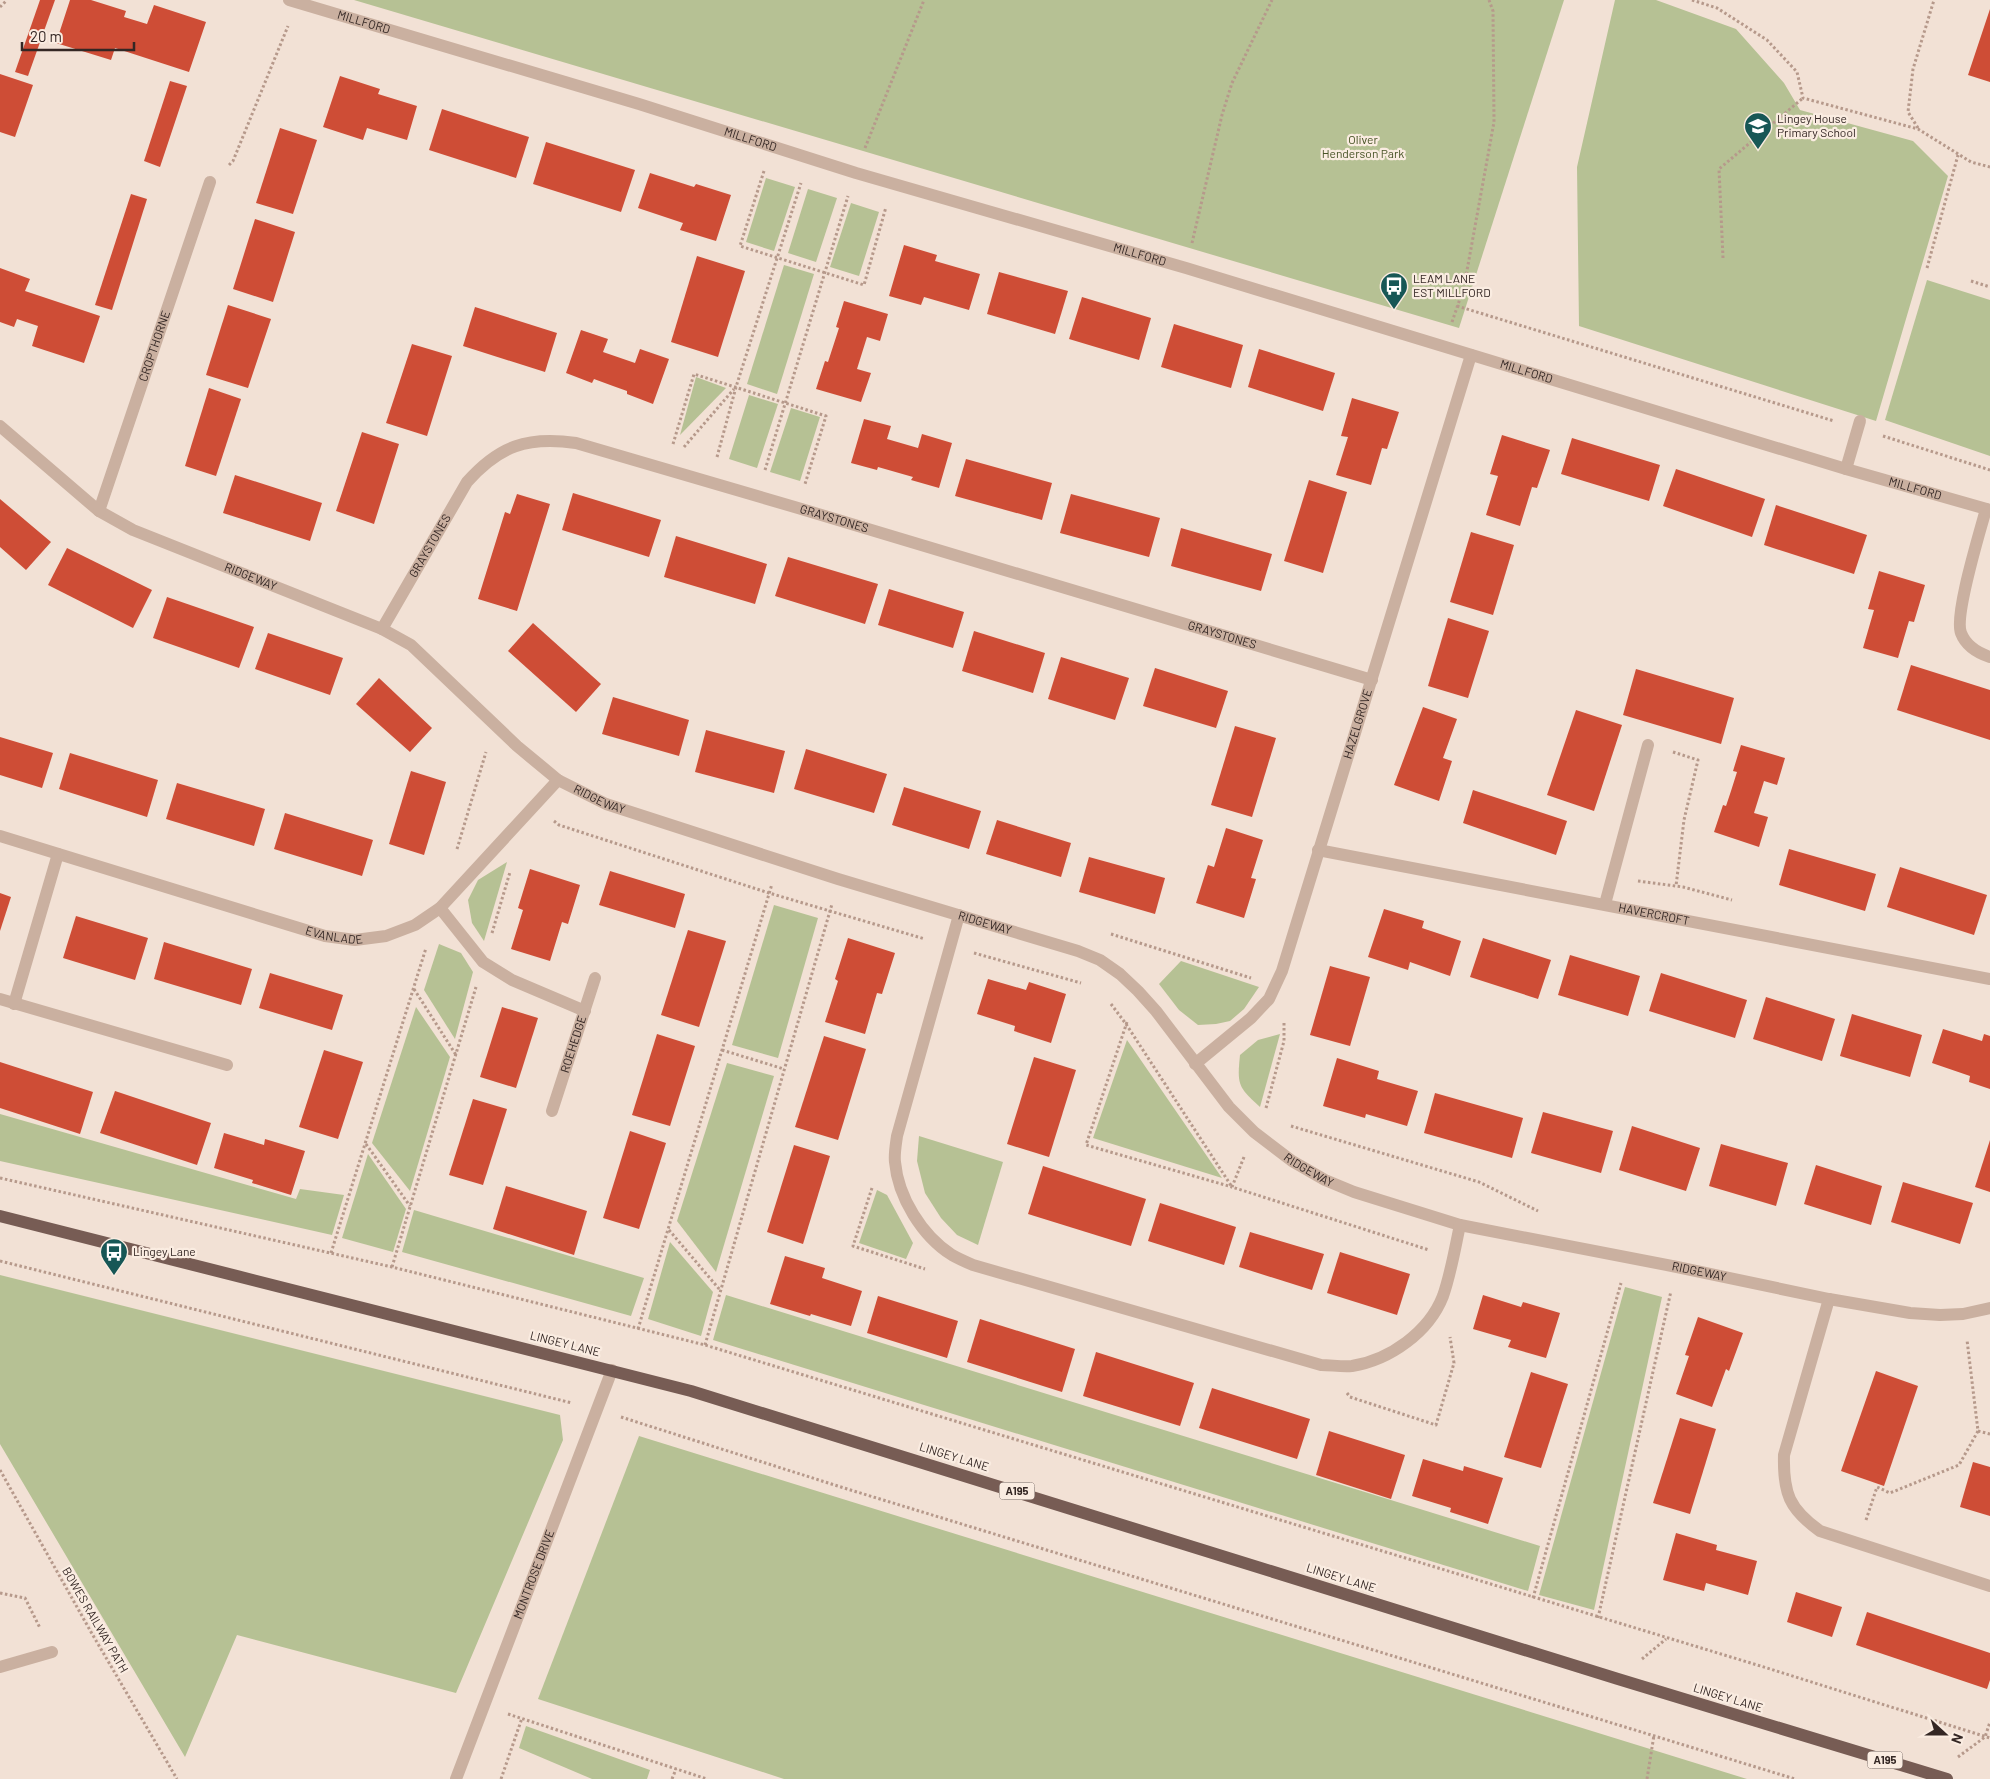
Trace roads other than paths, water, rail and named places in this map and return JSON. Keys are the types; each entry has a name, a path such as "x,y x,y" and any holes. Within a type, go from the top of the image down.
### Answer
{"main road":[{"name":"LINGEY LANE","path":"0,1216 612,1370 763,1412 1618,1679 1947,1779"}],"street":[{"name":"MILLFORD","path":"293,2 630,102 856,173 893,182 1186,268 1846,469 1988,510"},
{"name":"CROPTHORNE","path":"99,511 210,182"},
{"name":"HAZELGROVE","path":"1195,1064 1251,1018 1269,999 1282,971 1471,355"},
{"path":"1846,469 1859,425"},
{"name":"RIDGEWAY","path":"0,426 99,511 133,530 382,629 411,645 517,746 558,780 606,804 838,879 1078,951 1100,960 1138,991 1156,1011 1228,1107 1254,1132 1292,1161 1325,1180 1354,1192 1460,1225 1677,1266 1829,1299 1910,1313 1940,1315 1964,1314 1990,1308"},
{"name":"GRAYSTONES","path":"382,629 466,482 483,464 500,452 525,443 553,439 576,443 666,469 1372,680"},
{"path":"1988,510 1960,614 1960,632 1967,645 1990,657"},
{"path":"1605,904 1648,745"},
{"name":"EVANLADE","path":"0,836 325,936 355,940 386,936 415,925 440,908 558,780"},
{"name":"HAVERCROFT","path":"1318,850 1990,979"},
{"path":"14,1004 58,854"},
{"path":"440,908 483,962 512,980 585,1011"},
{"path":"959,915 897,1136 895,1161 900,1188 914,1215 932,1237 952,1255 973,1265 1321,1365 1352,1366 1384,1356 1410,1340 1429,1321 1443,1297 1460,1225"},
{"name":"ROEHEDGE","path":"552,1111 595,978"},
{"path":"0,999 227,1065"},
{"path":"1829,1299 1784,1455 1783,1477 1789,1499 1802,1518 1820,1531 1990,1586"},
{"name":"MONTROSE DRIVE","path":"456,1779 612,1370"},
{"path":"0,1667 52,1652"}],"place":[{"name":"Lingey House Primary School","path":"1758,150"},
{"name":"LEAM LANE EST MILLFORD","path":"1394,310"},
{"name":"Lingey Lane","path":"114,1276"}],"park label":[{"name":"Oliver Henderson Park","path":"1363,147"}]}
